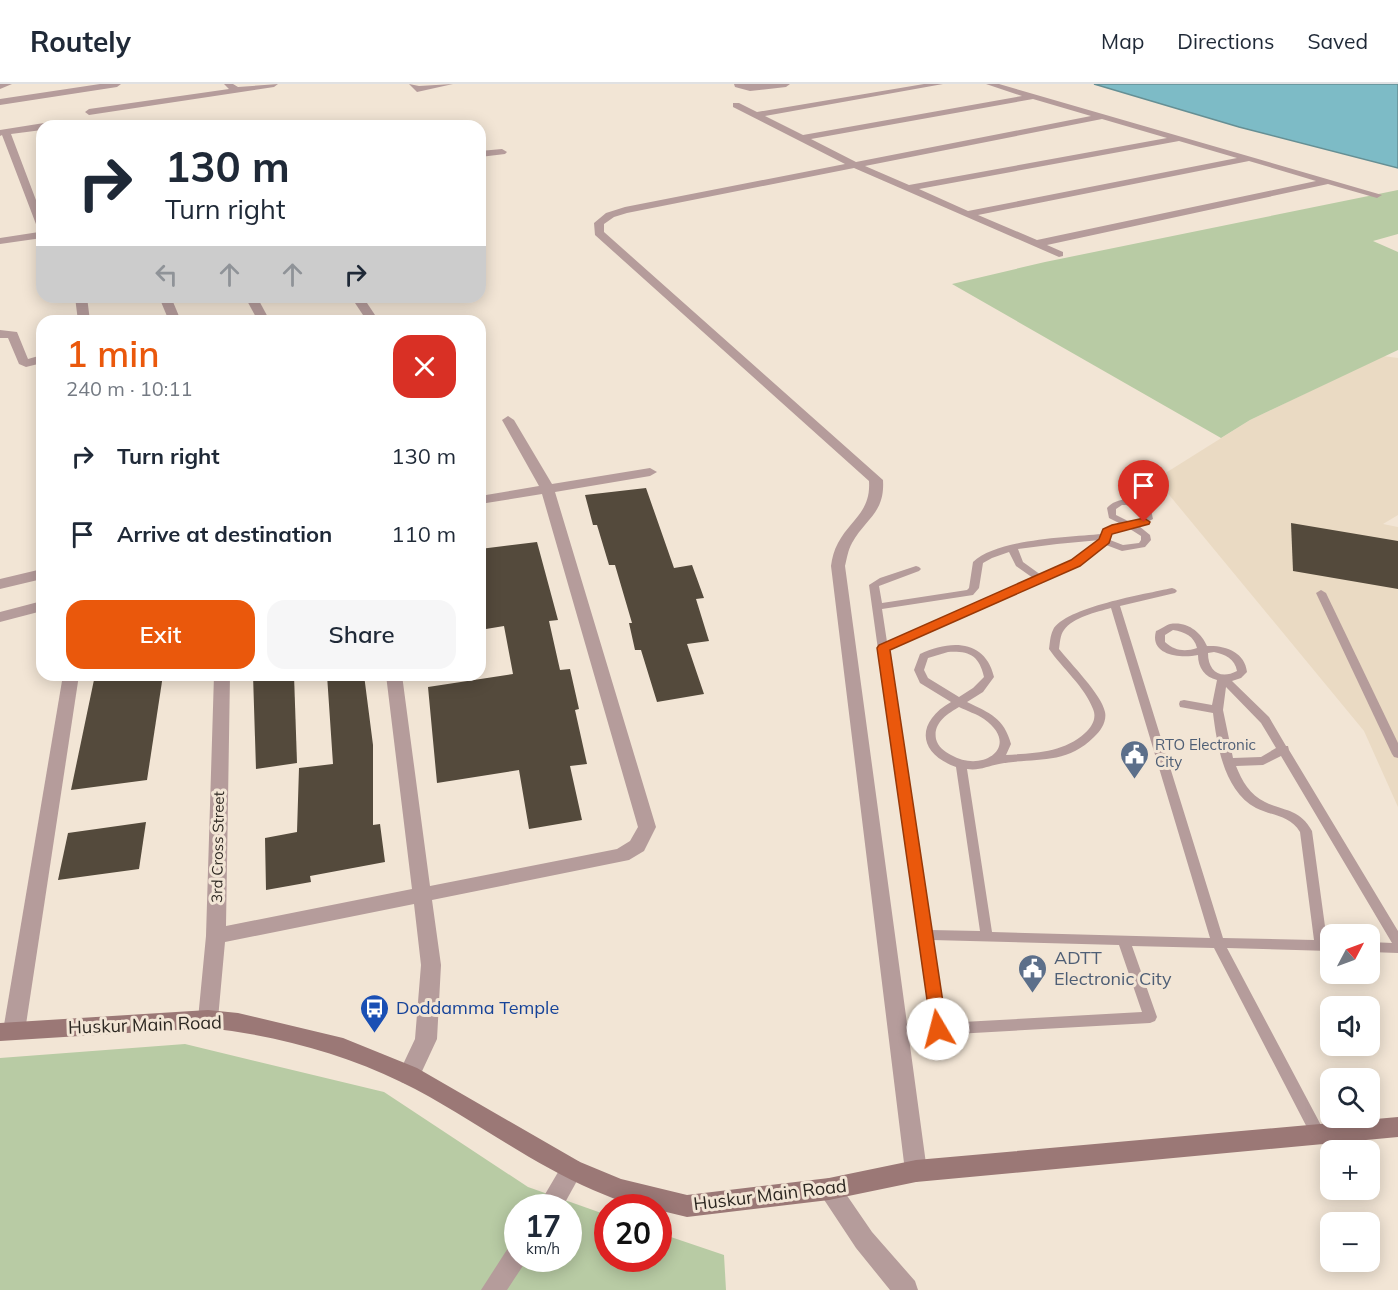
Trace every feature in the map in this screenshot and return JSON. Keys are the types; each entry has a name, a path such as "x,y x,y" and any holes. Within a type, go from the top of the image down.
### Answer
{"main road":[{"name":"Huskur Main Road","path":"7,1031 208,1019 238,1022 335,1045 409,1075 573,1170 620,1190 687,1206 829,1189 916,1171 1398,1127"}],"street":[{"path":"0,86 8,84"},
{"path":"0,102 117,84"},
{"path":"89,112 232,87 274,84"},
{"path":"412,84 417,89 449,84"},
{"path":"738,85 750,88 786,84"},
{"path":"756,115 939,84"},
{"path":"990,84 1377,195"},
{"path":"801,138 1034,96"},
{"path":"736,105 853,164 1059,254"},
{"path":"916,1171 838,566 846,541 872,509 878,492 876,480 600,233 599,223 610,215 625,210 1103,116"},
{"path":"36,127 3,133 36,215"},
{"path":"908,188 1179,138"},
{"path":"486,153 502,152"},
{"path":"967,214 1250,159"},
{"path":"1035,244 1328,181"},
{"path":"0,241 36,236"},
{"path":"0,334 13,335 23,361 26,363 36,360"},
{"path":"216,936 622,855 637,846 647,827 548,490 508,420"},
{"path":"486,499 650,472"},
{"path":"0,584 36,575"},
{"path":"0,617 36,608"},
{"path":"7,1031 70,681"},
{"name":"3rd Cross Street","path":"208,1019 216,936 222,681"},
{"path":"395,681 431,965 426,1039 409,1075"},
{"path":"557,1194 573,1170"},
{"path":"829,1189 864,1240 906,1290"},
{"path":"493,1290 505,1272"}],"lane":[{"path":"877,607 964,596 974,588 978,562 991,552 1064,540 1104,539 1122,548 1142,545 1146,540 1145,535 1132,526 1116,527 1107,532 1104,539 1076,563 883,648"},
{"path":"1013,549 1015,560 1025,570 1042,579"},
{"path":"916,569 874,585 938,1029 1150,1017 1124,941"},
{"path":"997,760 1005,751 1008,743 1006,735 995,721 978,709 960,703 924,680 919,669 924,656 938,649 954,648 972,653 985,663 989,677 979,690 960,703 939,715 932,726 930,737 937,751 948,759 961,765 979,766 997,760 1059,754 1081,743 1098,726 1100,712 1092,696 1054,649 1058,631 1070,620 1088,612 1172,591"},
{"path":"1321,593 1398,754"},
{"path":"1115,604 1218,943 1318,1134"},
{"path":"1223,678 1231,679 1242,672 1240,662 1223,650 1203,650 1204,664 1208,670 1223,678 1265,720 1398,942"},
{"path":"1223,678 1218,710 1235,780 1248,797 1259,804 1292,815 1302,823 1309,844 1322,924"},
{"path":"1184,704 1218,710"},
{"path":"1229,762 1263,761 1284,749"},
{"path":"961,765 987,937"},
{"path":"925,935 1320,946"},
{"path":"1380,947 1398,948"}],"shaded area":[{"path":"1383,356 1398,358 1398,515 1383,524 1398,527 1398,807 1364,731 1156,479 1250,420"}],"green space":[{"path":"1398,190 1398,234 1373,241 1398,252 1398,350 1250,420 1221,438 952,284 1045,262"},
{"path":"185,1044 384,1092 528,1187 548,1194 504,1194 504,1272 582,1272 582,1206 594,1210 594,1272 672,1272 672,1237 724,1255 726,1290 0,1290 0,1058"}],"water":[{"path":"1094,84 1398,84 1398,168 1239,127"}],"building":[{"path":"646,488 674,568 692,565 704,598 696,599 709,641 687,644 704,694 657,702 641,650 635,650 629,623 632,623 615,565 609,565 597,525 593,525 585,495"},
{"path":"1291,523 1398,541 1398,589 1293,571"},
{"path":"537,542 558,620 549,621 560,670 570,669 579,709 575,710 587,764 570,766 582,820 529,829 519,770 437,783 428,687 467,681 486,681 486,678 513,674 504,626 486,629 486,548"},
{"path":"94,681 162,681 147,780 71,790"},
{"path":"253,681 294,681 297,763 256,769"},
{"path":"327,681 365,681 373,745 373,825 380,824 385,862 310,876 311,882 266,890 265,838 297,832 299,768 333,764"},
{"path":"146,822 139,869 58,880 68,833"}],"place":[{"name":"RTO Electronic City","path":"1134,780"},
{"name":"ADTT Electronic City","path":"1033,994"},
{"name":"Doddamma Temple","path":"375,1034"}],"route":[{"path":"938,1029 883,648 1076,563 1105,541 1104,537 1107,532 1116,527 1132,526 1144,522"}]}
